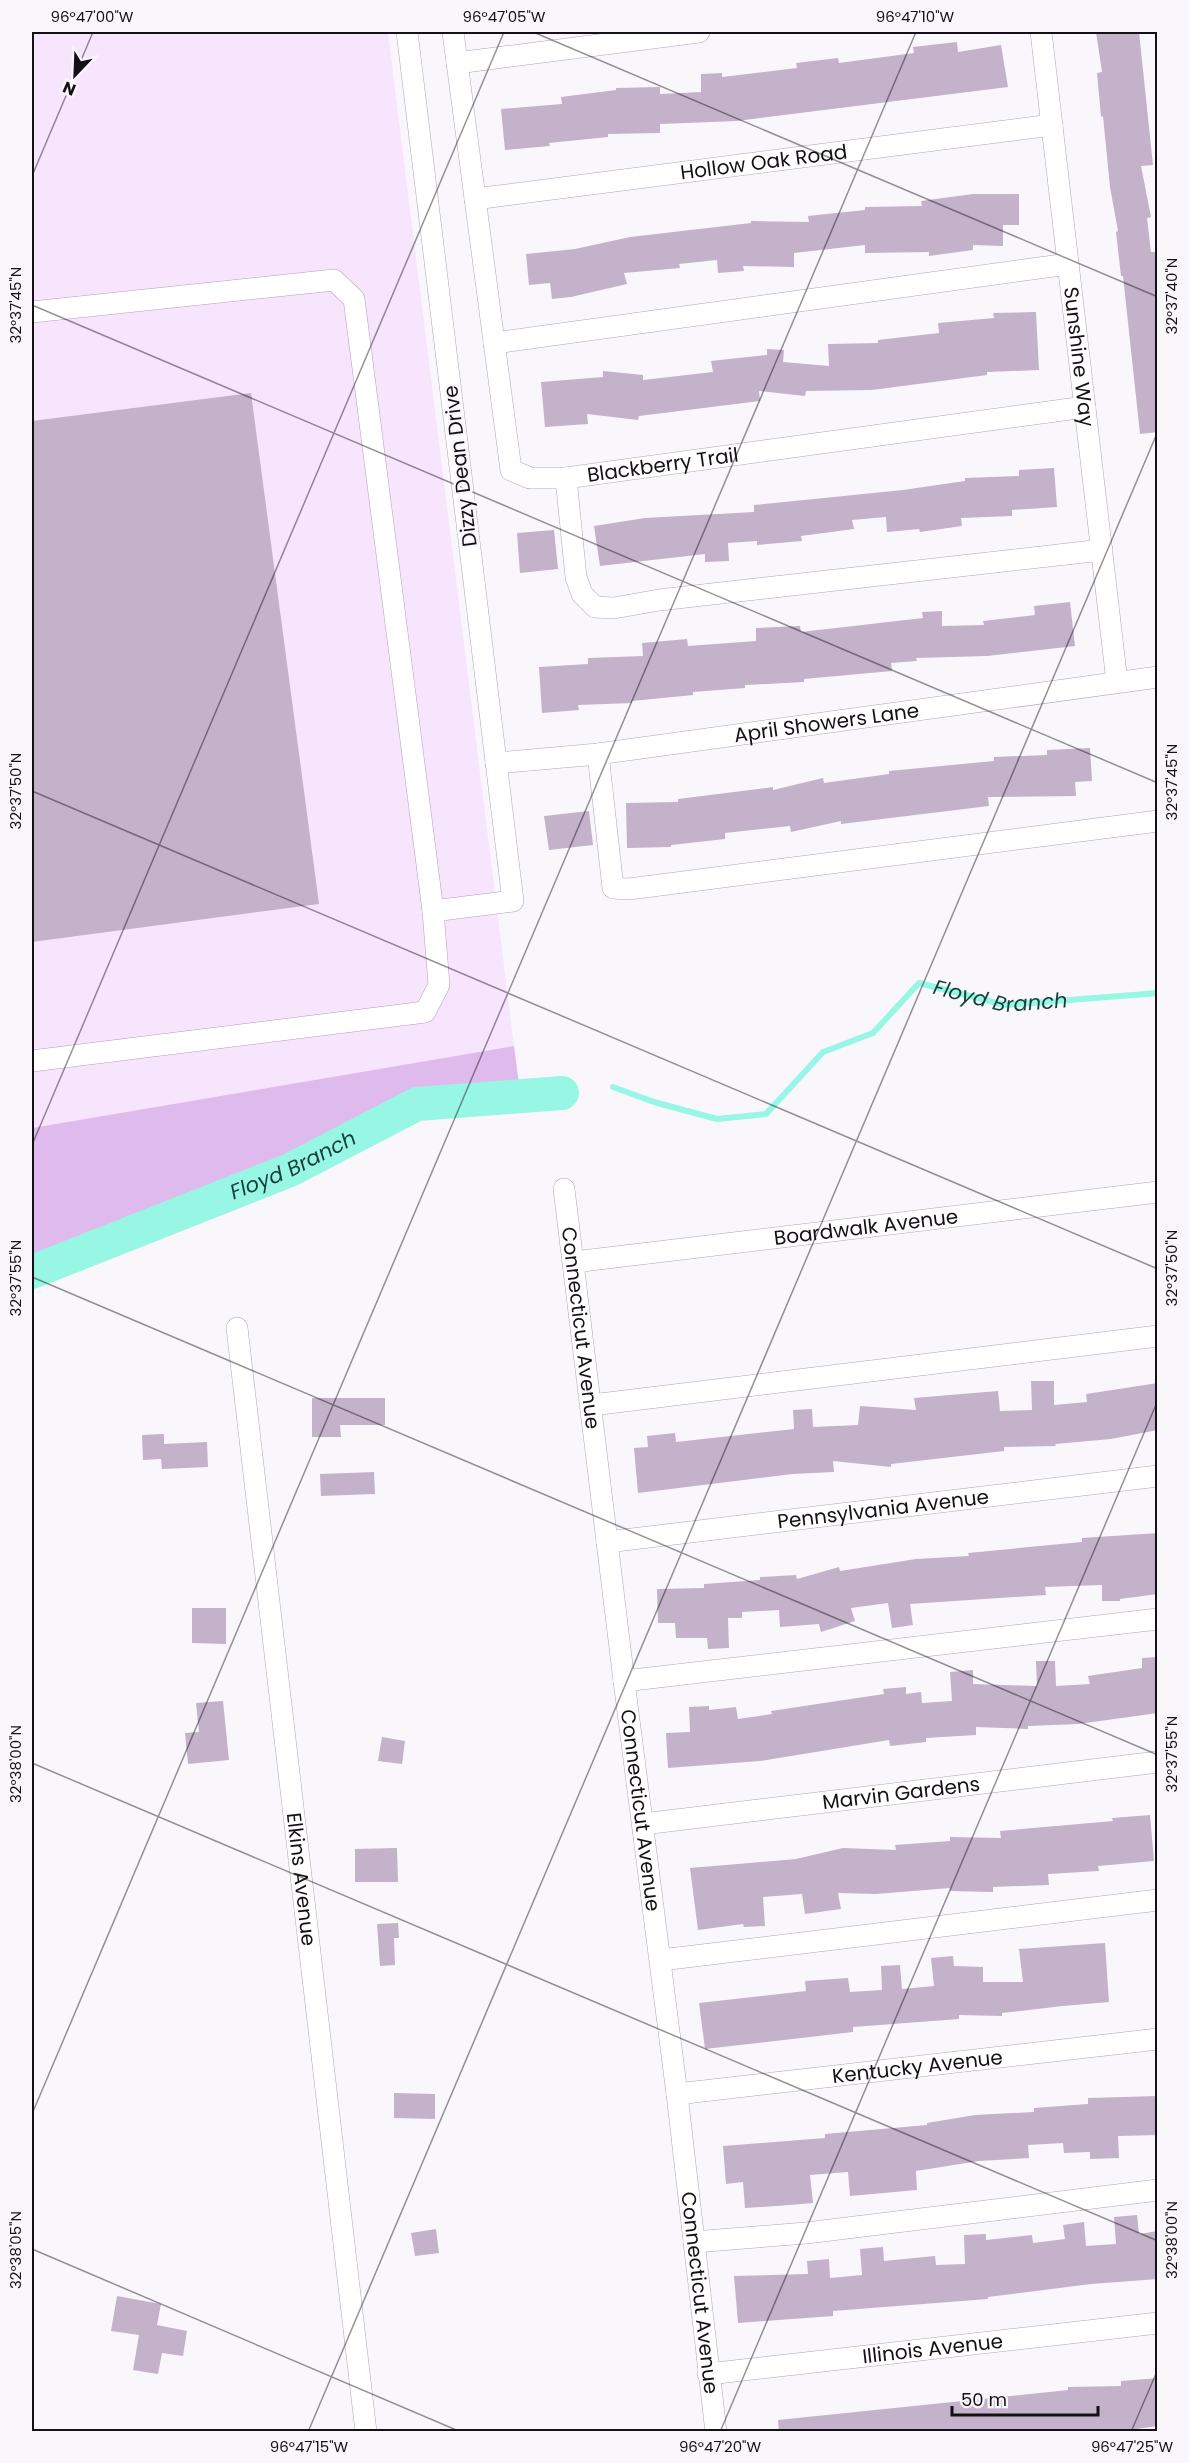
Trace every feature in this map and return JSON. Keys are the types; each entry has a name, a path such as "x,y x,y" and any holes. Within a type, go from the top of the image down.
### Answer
{"street":[{"name":"Dizzy Dean Drive","path":"407,32 513,901 433,912"},
{"name":"Blackberry Trail","path":"453,32 511,470 530,478 566,478 1085,407"},
{"path":"457,63 699,32"},
{"name":"Sunshine Way","path":"1041,32 1117,682"},
{"name":"Hollow Oak Road","path":"475,199 1052,125"},
{"path":"494,343 1068,264"},
{"path":"32,312 334,280 354,299 433,912 439,985 424,1012 32,1061"},
{"path":"566,478 576,577 582,594 595,607 614,608 659,600 1102,550"},
{"name":"April Showers Lane","path":"496,763 598,754 1158,677"},
{"path":"598,754 613,888 629,888 1158,820"},
{"name":"Connecticut Avenue","path":"564,1189 624,1681 661,1960 716,2432"},
{"name":"Boardwalk Avenue","path":"574,1262 1158,1192"},
{"name":"Elkins Avenue","path":"237,1328 366,2432"},
{"path":"592,1405 1158,1336"},
{"name":"Pennsylvania Avenue","path":"607,1542 1158,1476"},
{"path":"624,1681 1158,1619"},
{"name":"Marvin Gardens","path":"643,1824 1158,1762"},
{"path":"661,1960 1158,1900"},
{"name":"Kentucky Avenue","path":"677,2094 1158,2039"},
{"path":"694,2242 806,2233 1158,2190"},
{"name":"Illinois Avenue","path":"708,2374 1158,2322"}],"shaded area":[{"path":"32,32 388,32 514,1046 32,1128"},
{"path":"514,1046 521,1099 403,1122 340,1149 280,1181 188,1211 32,1270 32,1128"}],"building":[{"path":"1096,32 1139,32 1153,165 1141,166 1151,217 1147,218 1151,252 1158,252 1158,432 1140,434 1116,232 1118,231 1110,187 1103,116 1101,117 1097,73 1102,72"},
{"path":"957,42 958,52 1001,45 1008,87 737,121 660,124 660,133 608,134 608,137 505,150 501,109 562,104 561,97 616,90 616,88 660,87 660,94 701,92 701,74 722,73 722,77 797,68 796,63 838,58 839,63 914,53 913,47"},
{"path":"973,194 1019,194 1019,225 1003,225 1003,246 973,245 973,250 929,256 929,252 865,253 865,245 794,253 794,267 743,266 744,271 718,273 717,260 679,264 680,268 624,273 627,284 552,299 550,283 529,285 526,254 575,249 630,237 751,223 751,221 809,222 808,216 865,210 865,207 922,206 921,201"},
{"path":"1036,312 1039,370 987,372 987,375 872,390 806,391 805,396 759,391 760,401 639,416 638,420 587,414 588,424 545,427 541,382 603,377 603,371 643,375 643,380 713,372 711,361 767,355 767,349 784,350 783,362 829,366 828,344 878,343 878,340 939,333 938,323 994,318 993,313"},
{"path":"251,393 319,904 32,942 32,421"},
{"path":"1054,468 1057,507 1012,510 1012,516 961,518 962,526 920,532 919,529 887,532 886,517 852,520 854,529 801,536 802,541 757,545 757,541 728,543 729,561 705,562 705,554 600,566 594,526 645,518 754,512 754,505 903,490 965,481 965,478 1019,476 1019,470"},
{"path":"554,530 558,569 520,573 517,533"},
{"path":"1070,602 1075,646 987,656 916,658 917,661 891,663 892,671 804,679 804,682 745,685 745,688 693,692 693,695 632,701 632,703 578,705 579,710 542,713 539,667 588,664 588,658 643,656 642,643 687,639 688,646 756,641 756,628 800,626 801,632 923,618 922,612 942,611 942,626 984,625 983,621 1035,615 1034,606"},
{"path":"1090,748 1092,781 1075,782 1076,796 988,797 989,806 841,824 841,821 791,832 790,826 725,833 725,839 671,845 671,847 627,848 626,803 678,802 678,799 773,787 773,790 823,778 824,783 889,774 889,771 994,761 994,757 1047,755 1047,750"},
{"path":"589,811 593,845 549,850 544,816"},
{"path":"1031,1381 1054,1381 1054,1405 1087,1402 1086,1394 1158,1383 1158,1430 1111,1439 1055,1444 1056,1446 1004,1447 1004,1451 891,1464 891,1467 833,1461 834,1472 793,1474 638,1493 634,1448 648,1447 647,1436 675,1433 676,1442 794,1429 793,1410 812,1409 813,1427 858,1425 860,1406 916,1410 914,1398 998,1391 1000,1411 1032,1410"},
{"path":"312,1398 385,1398 385,1425 340,1425 341,1437 312,1437"},
{"path":"164,1434 164,1444 207,1442 208,1467 162,1469 161,1459 143,1460 142,1435"},
{"path":"374,1472 375,1494 321,1496 320,1474"},
{"path":"1158,1533 1158,1594 1120,1599 1120,1601 1102,1601 1102,1585 1045,1587 1046,1595 910,1604 913,1625 892,1628 888,1603 851,1608 855,1621 821,1632 819,1624 780,1627 779,1610 742,1612 742,1618 728,1618 729,1648 708,1649 707,1638 676,1638 675,1623 658,1623 657,1589 704,1588 704,1584 760,1580 760,1577 796,1575 797,1579 839,1567 840,1571 916,1559 969,1556 968,1553 1082,1542 1082,1538"},
{"path":"192,1608 226,1608 226,1644 192,1643"},
{"path":"1158,1657 1158,1713 1078,1724 1028,1726 1028,1729 976,1727 976,1735 926,1738 926,1742 890,1746 889,1740 760,1761 668,1768 666,1733 690,1732 689,1707 709,1706 709,1710 736,1707 738,1719 772,1714 771,1711 884,1694 883,1689 906,1687 906,1694 921,1692 922,1703 952,1701 950,1672 973,1670 973,1684 1037,1686 1036,1661 1055,1661 1056,1686 1090,1684 1088,1676 1142,1668 1142,1658"},
{"path":"223,1701 229,1760 188,1764 185,1733 199,1732 196,1703"},
{"path":"382,1737 405,1741 402,1764 378,1761"},
{"path":"1150,1815 1154,1861 1098,1866 1099,1871 1048,1874 1049,1885 993,1887 993,1892 950,1891 950,1888 876,1894 838,1893 841,1909 805,1914 802,1894 763,1897 765,1926 744,1927 743,1924 698,1930 690,1868 796,1859 843,1848 896,1850 895,1845 950,1841 950,1837 1001,1838 1000,1831 1113,1821 1112,1818"},
{"path":"397,1848 398,1882 355,1882 355,1849"},
{"path":"398,1923 399,1938 394,1938 395,1965 380,1966 377,1924"},
{"path":"1105,1943 1109,2002 1002,2013 1002,2016 959,2015 959,2019 853,2027 853,2032 705,2049 699,2003 806,1991 805,1981 848,1978 850,1992 882,1990 881,1966 900,1965 902,1989 934,1986 931,1958 953,1956 954,1966 983,1967 983,1982 1023,1982 1019,1949"},
{"path":"394,2093 435,2094 435,2119 394,2118"},
{"path":"1158,2096 1158,2135 1118,2136 1119,2158 1090,2159 1090,2152 1064,2153 1063,2143 1028,2145 1029,2158 979,2161 916,2171 917,2190 850,2196 848,2172 810,2175 813,2203 777,2206 745,2208 743,2182 726,2184 723,2146 825,2138 825,2134 927,2125 927,2123 975,2115 1034,2112 1034,2108 1088,2104 1088,2098"},
{"path":"1137,2215 1139,2234 1158,2231 1158,2279 1091,2284 988,2297 988,2299 833,2311 833,2316 738,2323 734,2276 808,2274 807,2261 829,2259 830,2278 862,2275 860,2249 883,2247 884,2261 935,2256 936,2265 965,2264 964,2235 986,2234 986,2240 1032,2235 1033,2243 1065,2239 1063,2225 1084,2222 1086,2246 1116,2244 1114,2217"},
{"path":"436,2229 439,2253 415,2256 411,2233"},
{"path":"117,2296 161,2304 157,2325 187,2331 183,2356 162,2353 158,2374 133,2370 139,2335 111,2331"},
{"path":"1158,2378 1158,2426 1114,2432 779,2432 778,2420 1068,2390 1068,2387 1121,2386 1121,2381"}],"waterway":[{"name":"Floyd Branch","path":"613,1087 654,1102 717,1119 766,1114 823,1052 873,1033 919,983 1005,1005 1158,993"},
{"name":"Floyd Branch","path":"32,1272 290,1170 417,1104 562,1093"}]}
